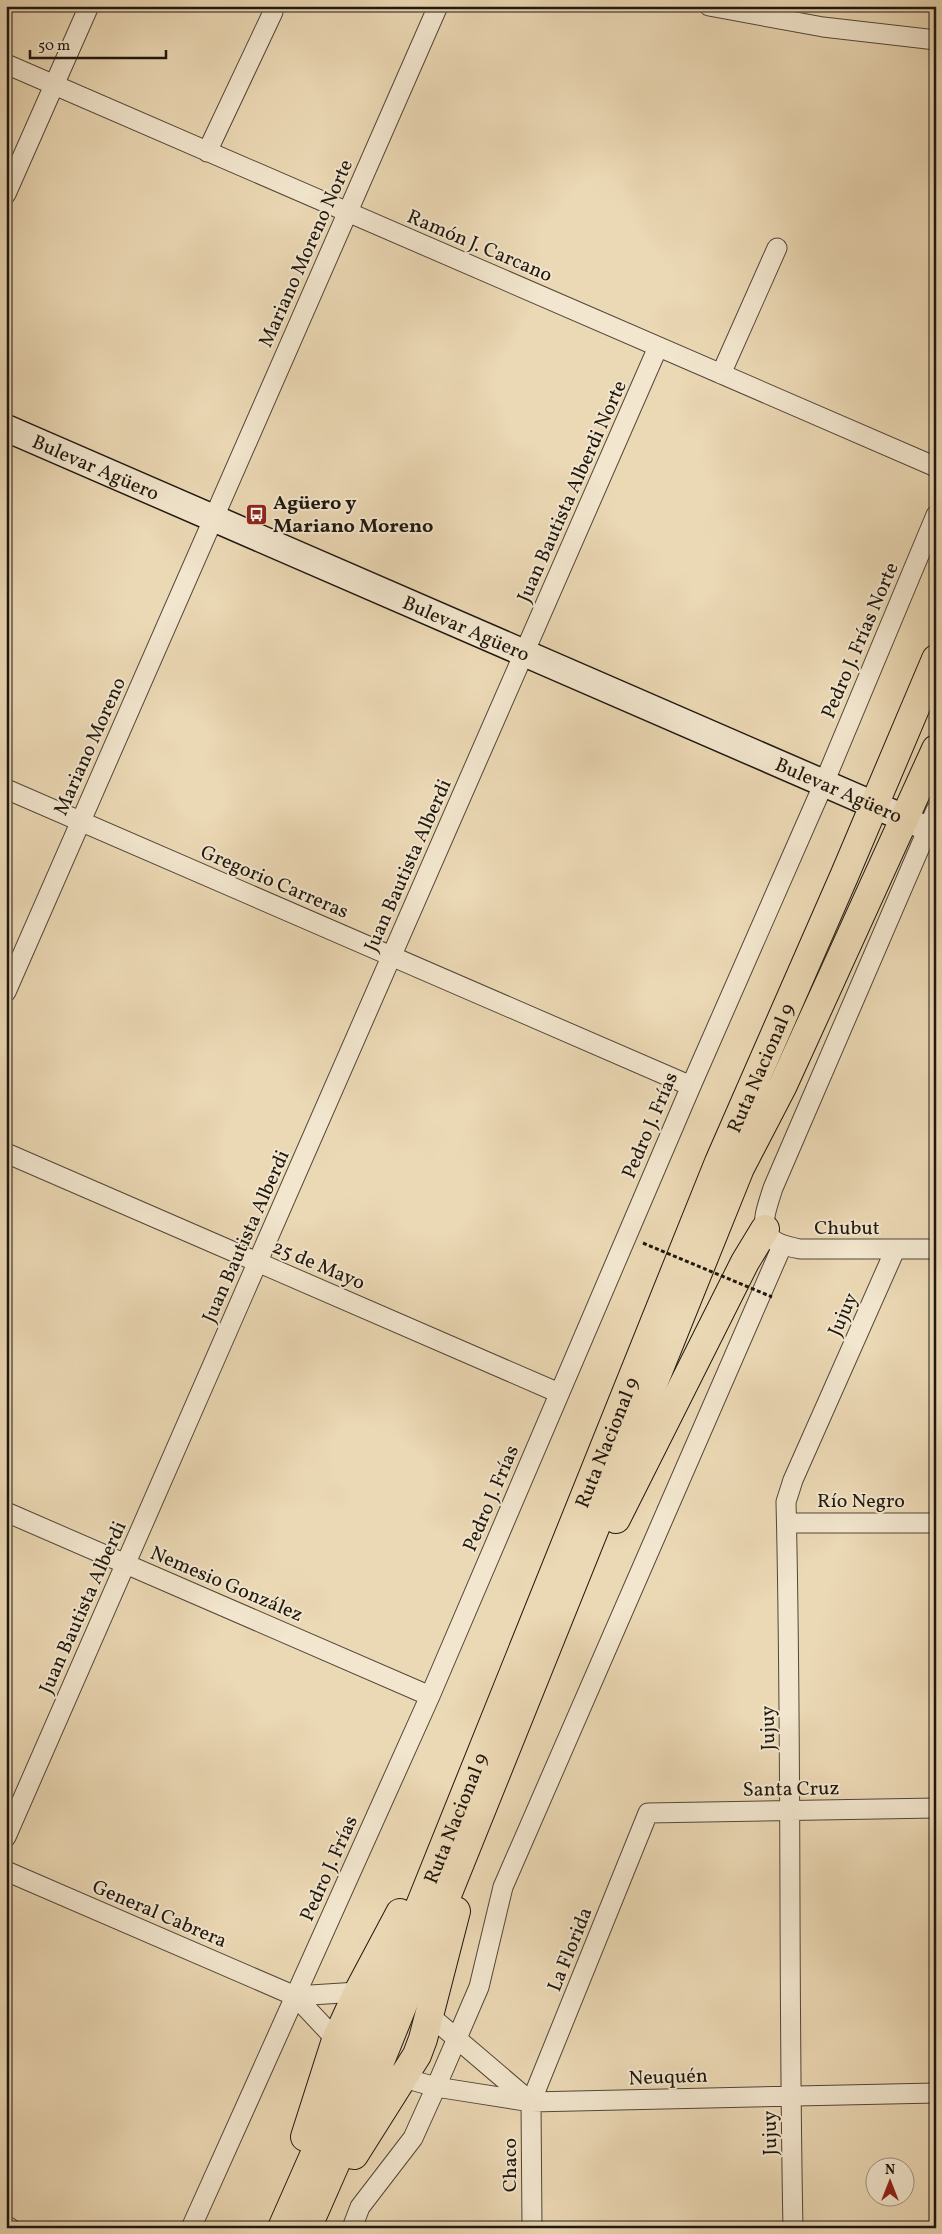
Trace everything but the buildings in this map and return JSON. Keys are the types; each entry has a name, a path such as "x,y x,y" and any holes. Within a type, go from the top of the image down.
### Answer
{"highway":[{"name":"Ruta Nacional 9","path":"307,2228 367,2064 444,1842 719,1162 936,659"},
{"name":"Ruta Nacional 9","path":"282,2228 367,2064 480,1812 740,1168 783,1085 926,823 936,749"},
{"path":"550,1638 602,1547 745,1262 773,1238"},
{"path":"307,2228 417,2055 429,2015 480,1812"},
{"path":"282,2228 294,2170 336,2040 358,1992 408,1899 444,1842"}],"main road":[{"name":"Bulevar Agüero","path":"6,428 874,805 926,823"}],"street":[{"path":"6,194 88,6"},
{"name":"Mariano Moreno Norte","path":"214,518 438,6"},
{"path":"712,7 823,27 936,40"},
{"path":"207,152 273,12"},
{"name":"Ramón J. Carcano","path":"6,64 936,467"},
{"path":"721,374 777,248"},
{"name":"Juan Bautista Alberdi Norte","path":"525,652 658,347"},
{"name":"Pedro J. Frías Norte","path":"824,783 936,515"},
{"name":"Mariano Moreno","path":"6,992 214,518"},
{"name":"Juan Bautista Alberdi","path":"6,1837 525,652"},
{"name":"Pedro J. Frías","path":"191,2228 430,1696 691,1086 824,783"},
{"name":"Gregorio Carreras","path":"6,789 691,1086"},
{"path":"352,2228 360,2207 413,2138 480,1987 503,1887 773,1238 764,1219 773,1188 926,823"},
{"name":"25 de Mayo","path":"6,1153 559,1393"},
{"name":"Chubut","path":"773,1238 800,1250 936,1249"},
{"name":"Jujuy","path":"793,2228 790,2095 791,1811 786,1502 793,1480 895,1250"},
{"name":"Nemesio González","path":"6,1512 430,1696"},
{"name":"Río Negro","path":"787,1523 936,1522"},
{"name":"Santa Cruz","path":"648,1813 936,1808"},
{"name":"La Florida","path":"532,2102 648,1813"},
{"name":"General Cabrera","path":"6,1871 296,1996"},
{"path":"296,1996 358,1992"},
{"path":"296,1996 336,2040 367,2064"},
{"path":"429,2015 532,2102"},
{"name":"Neuquén","path":"367,2064 403,2078 436,2087 532,2102 936,2093"},
{"name":"Chaco","path":"532,2102 532,2228"},
{"path":"6,2226 10,2228"}],"path":[{"path":"643,1243 772,1297"}],"place":[{"name":"Agüero y Mariano Moreno","path":"257,514"}]}
